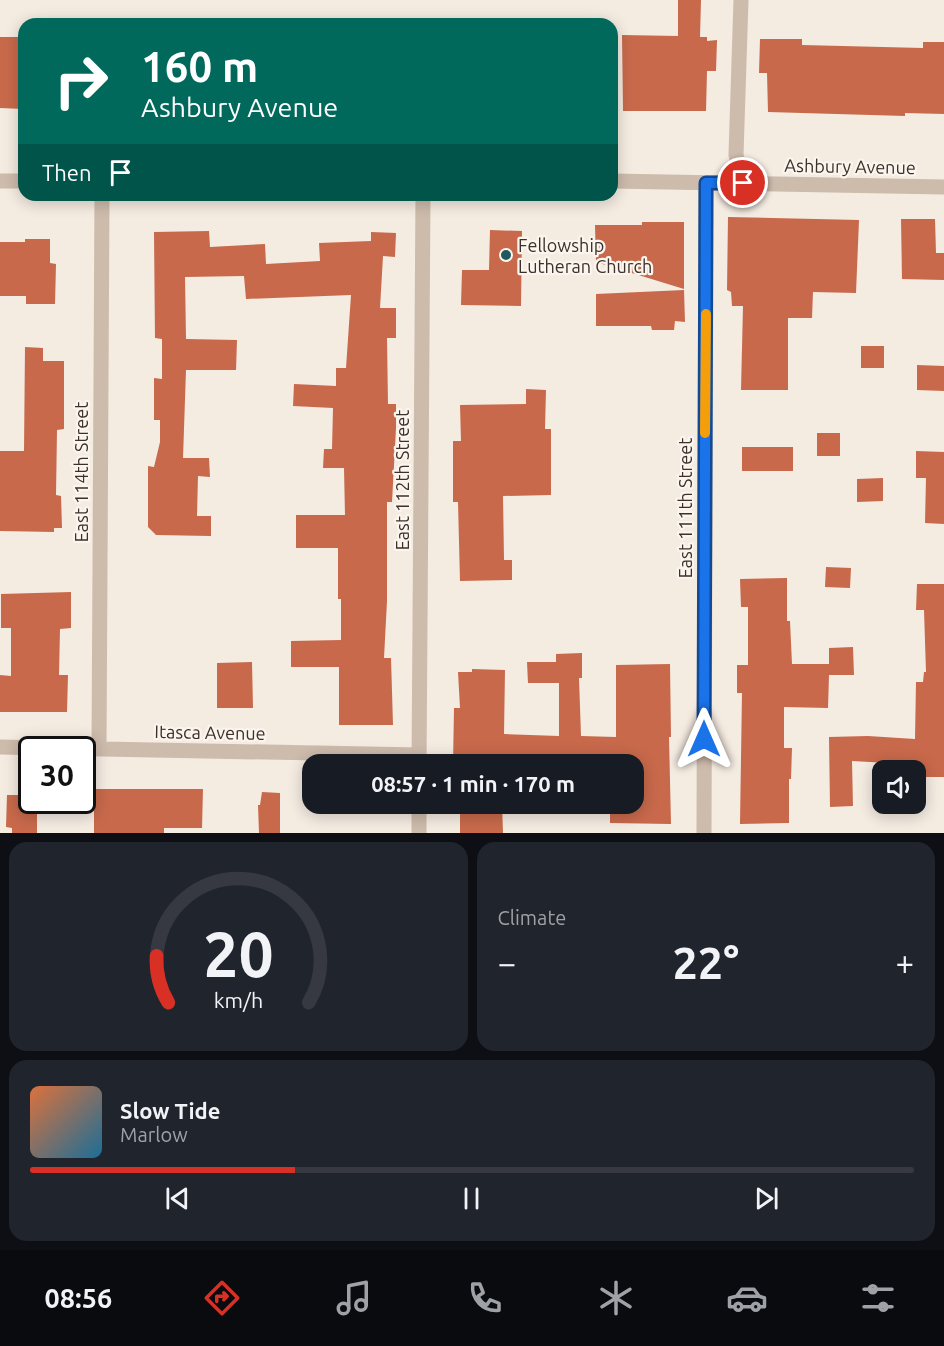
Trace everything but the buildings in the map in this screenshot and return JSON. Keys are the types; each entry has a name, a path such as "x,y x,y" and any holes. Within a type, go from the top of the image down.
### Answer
{"street":[{"path":"741,0 736,155 743,183"},
{"path":"0,181 18,181"},
{"name":"Ashbury Avenue","path":"618,181 944,187"},
{"name":"East 111th Street","path":"704,833 706,183"},
{"name":"East 114th Street","path":"99,749 102,201"},
{"name":"East 112th Street","path":"419,754 423,201"},
{"name":"Itasca Avenue","path":"0,747 302,756"},
{"path":"419,814 419,833"}],"slow traffic":[{"path":"705,433 706,314"}],"place":[{"name":"Fellowship Lutheran Church","path":"506,255"}],"route":[{"path":"704,739 706,183 743,183"}]}
